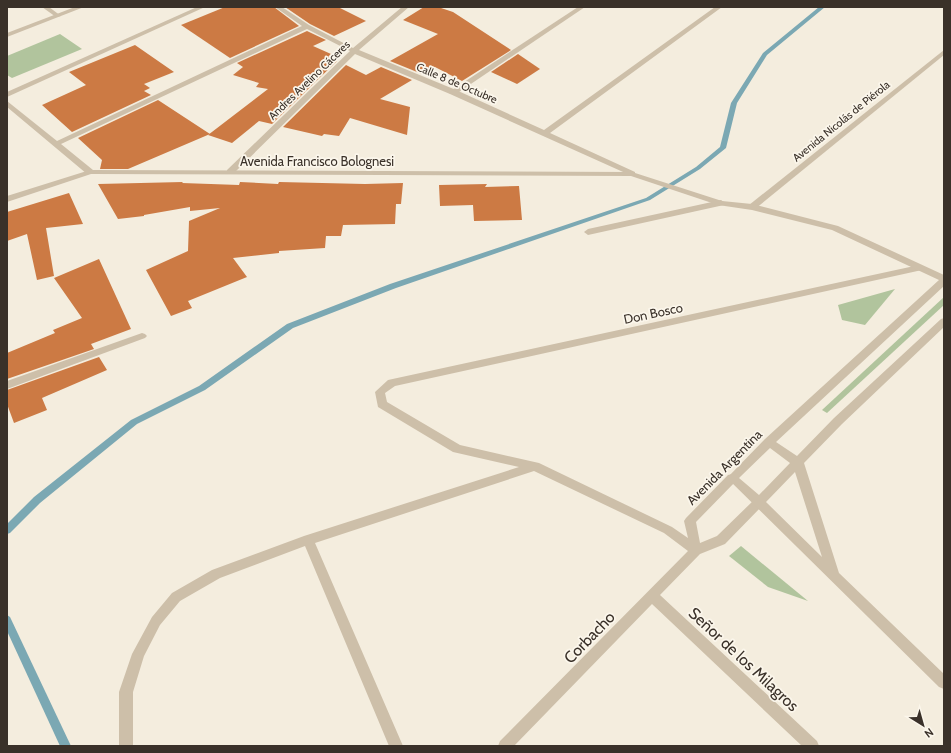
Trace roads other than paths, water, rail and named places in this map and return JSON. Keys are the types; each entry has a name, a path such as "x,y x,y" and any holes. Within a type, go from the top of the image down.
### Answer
{"street":[{"path":"45,7 58,16"},
{"path":"7,35 81,7"},
{"path":"7,95 202,7"},
{"name":"Calle 8 de Octubre","path":"278,7 307,26 354,51 453,92 545,133 633,175"},
{"name":"Andres Avelino Cáceres","path":"230,172 354,51 406,7"},
{"path":"453,92 582,7"},
{"path":"545,133 719,7"},
{"path":"56,144 307,26"},
{"name":"Avenida Nicolás de Piérola","path":"752,207 944,52"},
{"path":"7,103 90,172"},
{"name":"Avenida Francisco Bolognesi","path":"7,199 90,172 633,175"},
{"path":"633,175 721,203 752,207 835,228 944,280"},
{"path":"588,232 721,203"},
{"name":"Don Bosco","path":"535,466 457,449 382,404 380,392 392,383 920,268"},
{"name":"Avenida Argentina","path":"696,550 690,521 769,442 944,280"},
{"path":"126,746 126,692 138,654 156,621 176,597 216,574 308,540 535,466 668,530 696,550 722,540 838,421 944,321"},
{"path":"7,385 142,336"},
{"path":"769,442 798,463 833,576"},
{"path":"732,478 759,502 944,683"},
{"path":"308,540 396,746"},
{"name":"Corbacho","path":"505,746 696,550"},
{"name":"Señor de los Milagros","path":"652,596 812,746"}],"waterway":[{"path":"7,530 37,500 134,422 202,388 290,326 393,286 648,199 698,168 723,148 734,103 765,54 822,7"},
{"path":"7,620 66,746"}]}
